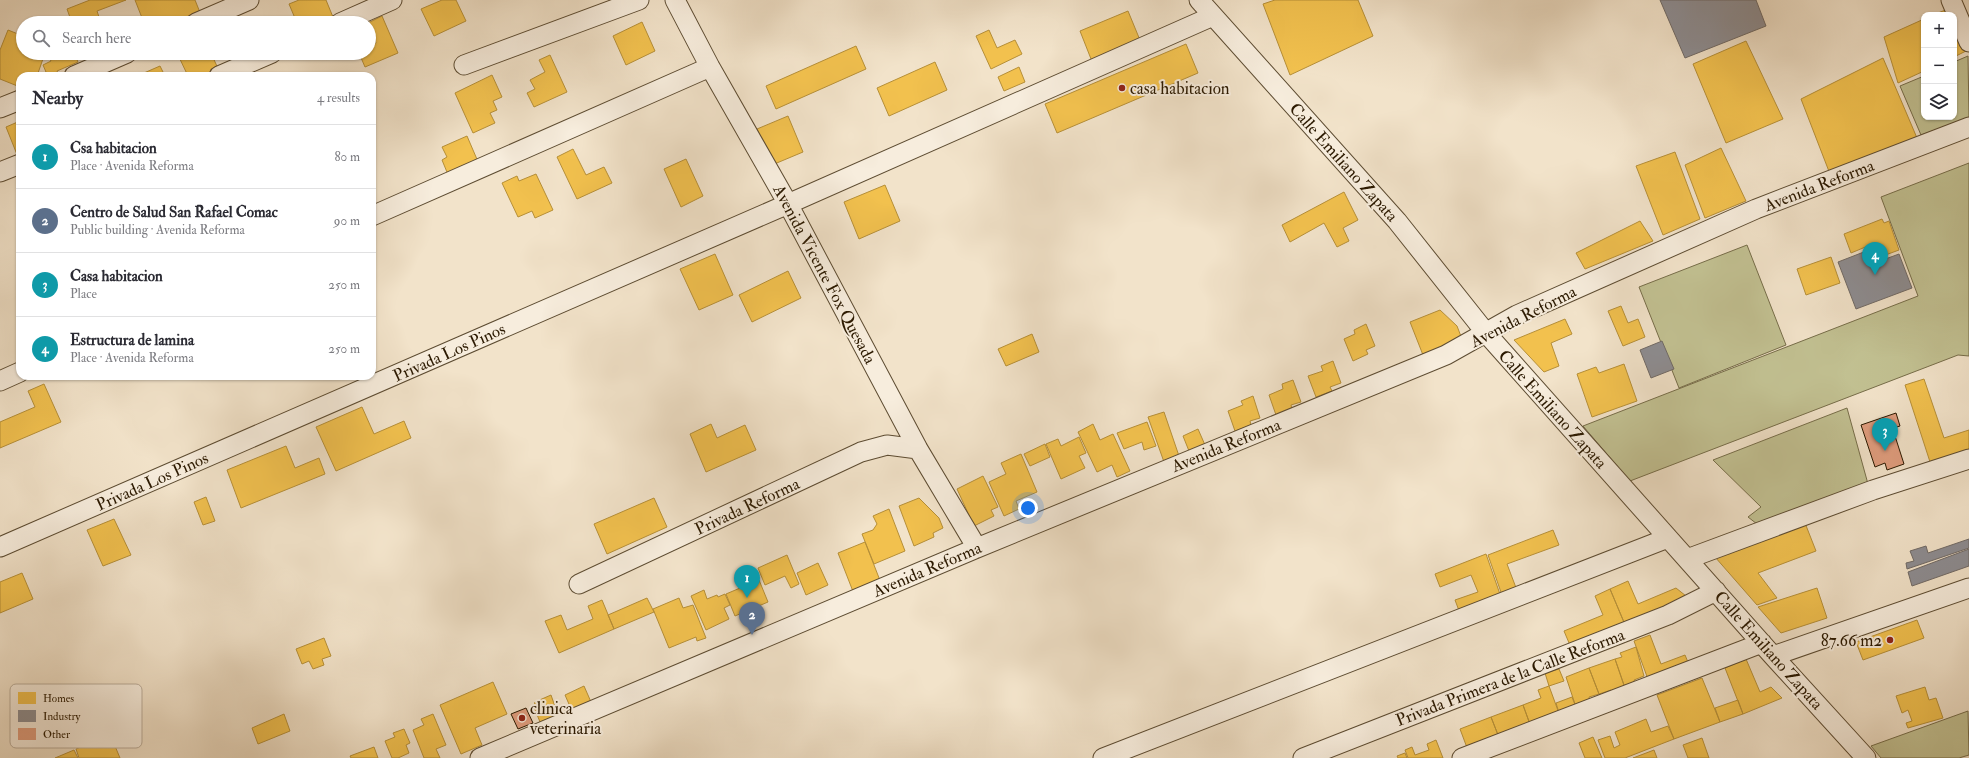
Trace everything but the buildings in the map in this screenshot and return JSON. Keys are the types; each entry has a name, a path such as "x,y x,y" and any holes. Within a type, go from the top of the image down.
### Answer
{"street":[{"path":"212,16 249,0"},
{"path":"356,16 392,0"},
{"path":"464,65 639,0"},
{"name":"Avenida Vicente Fox Quesada","path":"675,0 710,67 788,204 918,449 977,548"},
{"name":"Calle Emiliano Zapata","path":"1199,0 1397,221 1486,333 1866,758"},
{"path":"1951,0 1969,42"},
{"name":"Privada Los Pinos","path":"0,547 788,204 1213,16"},
{"path":"83,72 111,60"},
{"path":"228,72 256,60"},
{"path":"376,214 710,67"},
{"path":"0,108 16,102"},
{"name":"Avenida Reforma","path":"480,758 977,548 1439,358 1517,315 1756,209 1969,127"},
{"path":"0,172 16,166"},
{"path":"0,381 16,374"},
{"name":"Privada Reforma","path":"579,584 861,452 887,445 918,449"},
{"path":"1687,559 1873,490 1969,459"},
{"path":"1103,758 1668,538"},
{"path":"1462,758 1767,649 1969,588"},
{"name":"Privada Primera de la Calle Reforma","path":"1302,758 1668,615 1716,591"}],"shaded area":[{"path":"1968,56 1969,118 1921,135 1900,86 1921,77 1921,120 1957,120 1957,61"},
{"path":"1969,163 1969,356 1958,355 1630,481 1583,426 1918,296 1881,197"},
{"path":"1747,245 1786,345 1679,388 1639,287"},
{"path":"1847,408 1868,484 1757,524 1748,517 1761,507 1713,460"},
{"path":"1968,711 1969,755 1959,758 1881,758 1871,746"}],"place":[{"name":"casa habitacion","path":"1122,88"},
{"name":"Estructura de lamina","path":"1875,275"},
{"name":"Casa habitacion","path":"1885,451"},
{"name":"Csa habitacion","path":"747,598"},
{"name":"Centro de Salud San Rafael Comac","path":"752,635"},
{"name":"87.66 m2","path":"1890,640"},
{"name":"clinica veterinaria","path":"522,718"}]}
